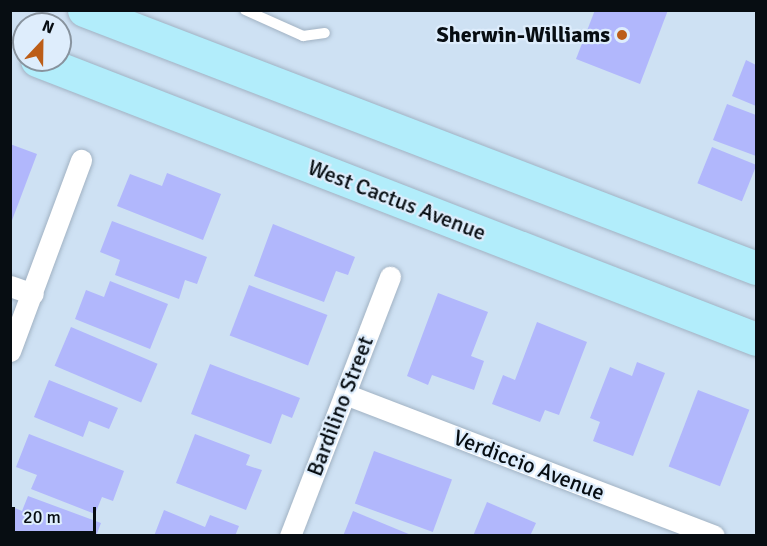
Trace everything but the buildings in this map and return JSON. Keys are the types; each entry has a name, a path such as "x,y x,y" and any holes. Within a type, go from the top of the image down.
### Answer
{"main road":[{"path":"84,10 756,268"},
{"name":"West Cactus Avenue","path":"69,72 756,339"}],"street":[{"path":"10,351 81,160"},
{"name":"Bardilino Street","path":"290,536 390,277"},
{"path":"10,286 33,294"},
{"name":"Verdiccio Avenue","path":"345,393 714,536"}],"lane":[{"path":"245,10 303,36 325,33"}],"place":[{"name":"Sherwin-Williams","path":"622,35"}]}
